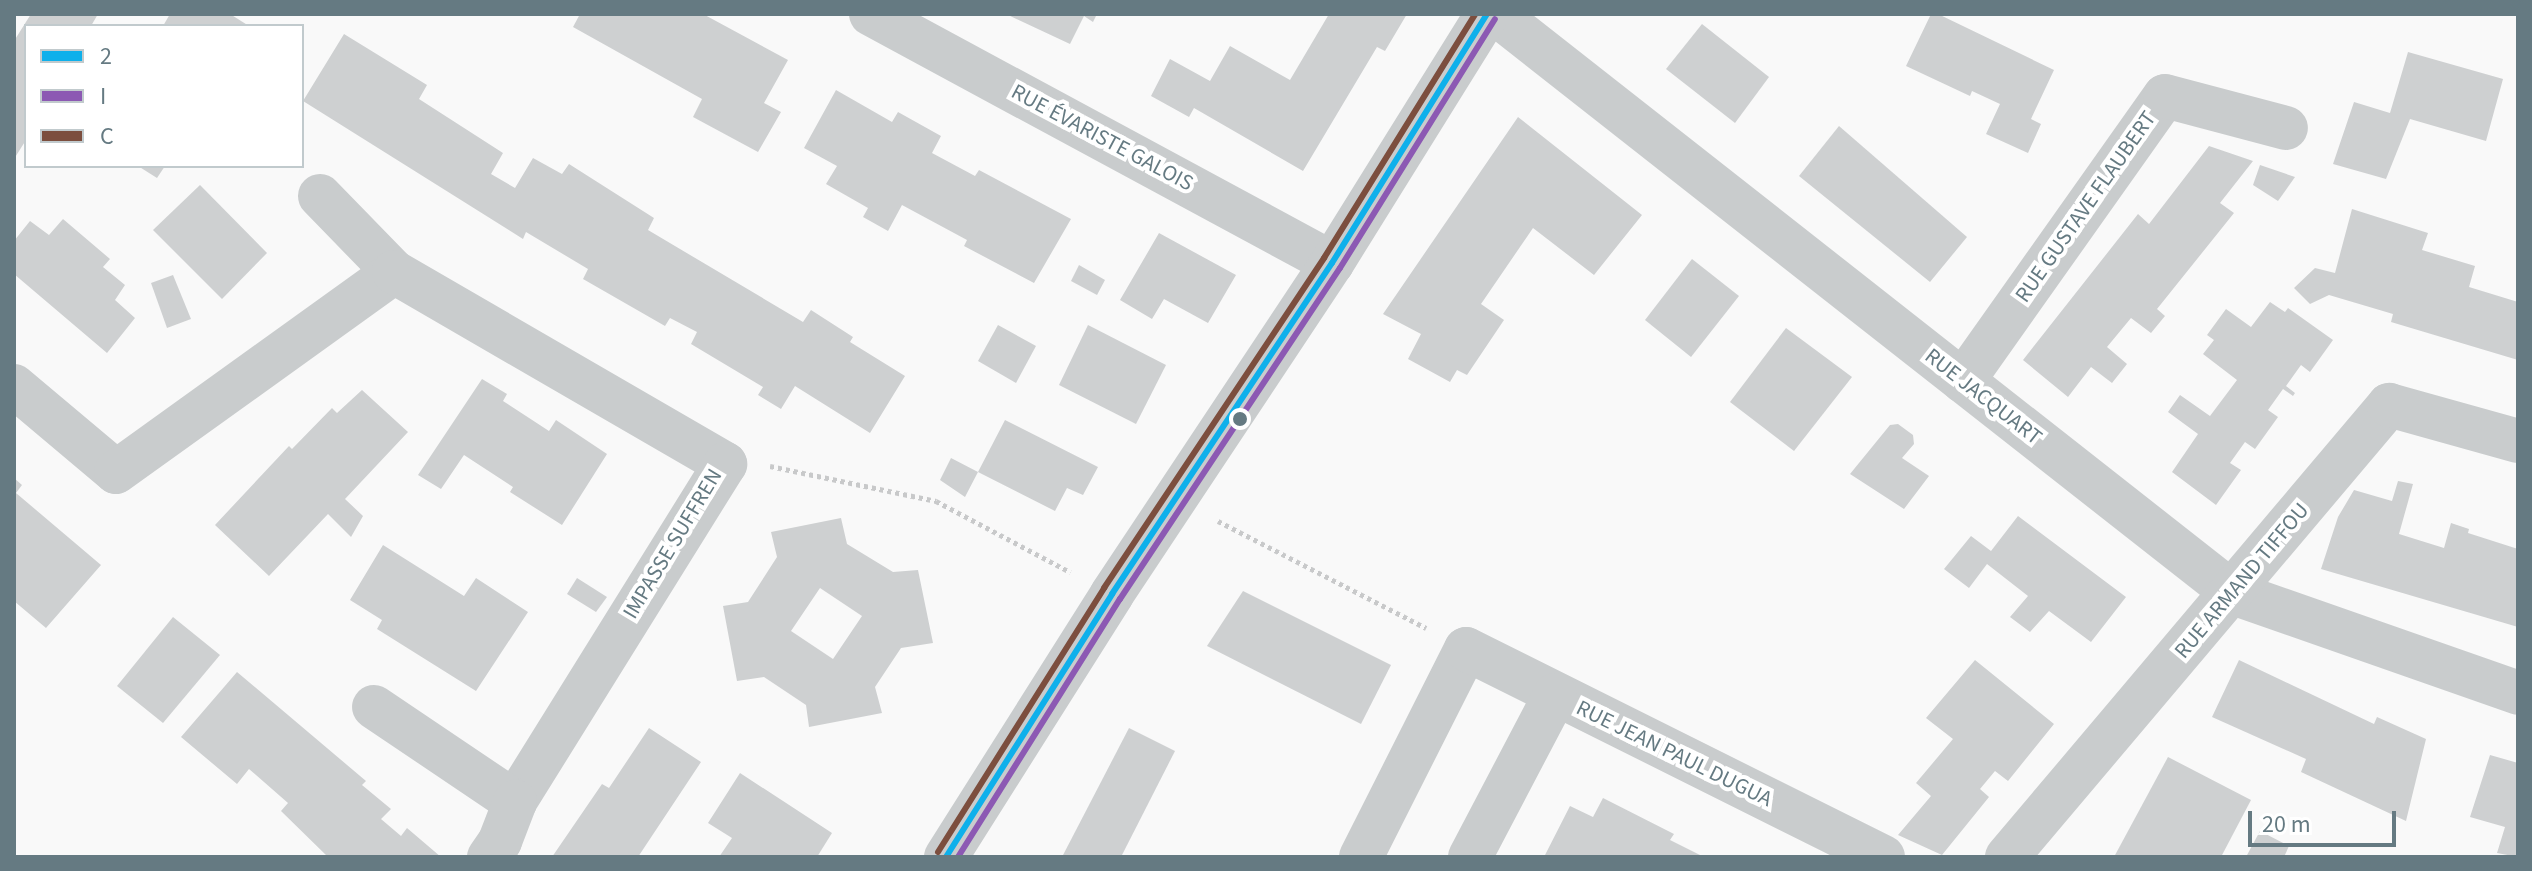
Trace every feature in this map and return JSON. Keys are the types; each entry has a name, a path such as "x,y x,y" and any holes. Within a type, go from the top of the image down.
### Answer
{"street":[{"name":"RUE ÉVARISTE GALOIS","path":"871,14 938,30 1332,263"},
{"path":"946,857 1112,594 1332,263 1487,14"},
{"name":"RUE JACQUART","path":"1496,14 2233,593 2518,693"},
{"name":"RUE GUSTAVE FLAUBERT","path":"1963,381 2165,96 2286,128"},
{"name":"IMPASSE SUFFREN","path":"320,196 394,272 725,464 515,802 500,841 489,857"},
{"path":"14,386 116,472 394,272"},
{"name":"RUE ARMAND TIFFOU","path":"2007,857 2389,405 2518,441"},
{"path":"1361,857 1466,649"},
{"name":"RUE JEAN PAUL DUGUA","path":"1466,649 1883,857"},
{"path":"1470,857 1555,695"},
{"path":"374,707 515,802"}],"path":[{"path":"725,464 773,467 936,501 1112,594"},
{"path":"1175,499 1466,649"}],"building":[{"path":"31,14 98,14 92,24 25,24"},
{"path":"170,14 230,14 246,24 164,24"},
{"path":"580,14 703,14 788,60 764,103 781,112 758,152 693,117 702,99 573,27"},
{"path":"1006,14 1097,14 1093,22 1084,16 1070,44"},
{"path":"1329,14 1407,14 1385,51 1377,47 1303,171 1194,108 1189,117 1151,96 1170,59 1210,81 1230,46 1290,80"},
{"path":"1931,14 1938,14 2054,70 2031,119 2041,124 2028,153 1986,134 2000,104 1972,91 1970,96 1906,66"},
{"path":"1702,24 1769,77 1735,123 1666,69"},
{"path":"24,25 24,143 14,159 14,41"},
{"path":"344,34 427,85 419,99 503,153 491,174 515,188 533,158 562,174 569,164 654,218 648,230 803,322 811,310 853,337 850,342 905,376 870,433 795,386 781,409 758,395 763,387 691,344 697,332 670,318 665,326 583,279 588,269 526,232 523,239 304,99"},
{"path":"2408,52 2503,79 2486,141 2410,119 2386,179 2333,164 2354,102 2390,113"},
{"path":"836,90 892,122 898,112 941,136 932,153 975,176 979,170 1071,219 1034,283 964,246 967,240 902,205 888,231 863,217 868,208 826,184 837,166 804,148"},
{"path":"1518,117 1642,215 1594,275 1533,228 1481,304 1504,320 1467,375 1457,370 1450,382 1408,359 1421,334 1383,314"},
{"path":"1839,126 1967,237 1930,282 1799,176"},
{"path":"2209,146 2253,161 2220,203 2234,213 2157,309 2165,316 2151,333 2131,318 2107,347 2127,364 2112,383 2091,367 2068,397 2023,360 2138,214 2149,224"},
{"path":"2260,165 2295,177 2278,201 2253,185"},
{"path":"141,168 164,168 157,178"},
{"path":"200,185 267,253 222,299 153,230"},
{"path":"2352,209 2428,233 2422,250 2475,266 2469,287 2518,302 2518,360 2391,322 2393,314 2329,295 2310,304 2294,288 2315,268 2335,273"},
{"path":"63,219 110,259 103,267 125,285 115,300 135,318 107,353 14,274 14,241 30,221 49,235"},
{"path":"1159,233 1236,275 1208,323 1164,299 1152,319 1120,300"},
{"path":"1692,259 1739,296 1691,357 1645,320"},
{"path":"1079,265 1105,280 1097,295 1071,281"},
{"path":"173,275 191,319 167,328 151,283"},
{"path":"2270,302 2285,312 2288,308 2333,340 2310,372 2301,365 2286,386 2295,393 2293,396 2283,389 2268,410 2278,417 2255,449 2245,442 2230,463 2241,470 2216,505 2172,472 2198,434 2168,412 2180,395 2210,416 2237,380 2203,354 2214,340 2207,335 2226,309 2251,327"},
{"path":"998,325 1036,346 1016,383 978,361"},
{"path":"1088,325 1166,365 1136,424 1059,385"},
{"path":"1786,328 1852,377 1794,451 1730,402"},
{"path":"482,379 507,394 503,401 549,431 556,420 607,454 562,525 510,492 513,487 464,455 441,489 418,475"},
{"path":"362,390 408,432 345,499 363,516 351,537 328,514 269,576 215,525 289,446 292,449 332,408 337,413"},
{"path":"1005,420 1098,467 1083,495 1067,488 1055,511 978,472"},
{"path":"1898,424 1913,435 1914,444 1902,458 1929,476 1904,509 1850,474 1890,425"},
{"path":"951,458 978,472 965,497 940,480"},
{"path":"14,478 22,485 16,493 101,565 46,628 14,601"},
{"path":"2398,481 2413,484 2399,534 2444,548 2451,523 2469,529 2468,533 2518,549 2518,627 2321,569 2338,517 2354,490 2392,501"},
{"path":"2018,516 2126,597 2091,642 2049,611 2030,632 2010,617 2028,596 1987,564 1969,588 1944,569 1971,536 1991,551"},
{"path":"841,518 847,544 893,572 918,570 933,643 901,648 875,687 882,713 809,727 806,705 764,677 737,681 723,606 748,602 777,557 771,532","holes":["820,588 862,616 833,659 791,631"]},
{"path":"383,545 464,596 476,578 528,612 476,691 377,629 382,620 350,600"},
{"path":"577,578 607,597 596,612 567,594"},
{"path":"1243,591 1391,665 1361,724 1207,646"},
{"path":"173,617 220,655 163,723 117,686"},
{"path":"1975,660 2054,724 2008,781 1995,771 1980,789 1989,797 1942,855 1898,835 1931,796 1916,783 1953,739 1926,718"},
{"path":"2239,660 2374,724 2377,717 2426,739 2406,821 2301,772 2306,759 2212,717"},
{"path":"237,672 366,781 362,785 391,809 381,819 401,836 407,828 441,857 328,857 281,811 288,803 249,769 237,784 181,737"},
{"path":"649,728 701,762 638,857 552,857 602,784 609,788"},
{"path":"1129,728 1175,751 1121,857 1062,857"},
{"path":"2490,755 2518,763 2518,857 2497,853 2505,827 2470,817"},
{"path":"2168,757 2251,800 2221,857 2114,857"},
{"path":"740,773 832,833 817,857 719,857 732,838 708,823"},
{"path":"1603,798 1674,834 1670,840 1704,857 1544,857 1570,806 1593,817"},
{"path":"2260,831 2289,846 2284,857 2246,857"}],"transit line":[{"name":"C","path":"938,852 1104,588 1324,258 1475,14"},
{"name":"2","path":"946,857 1112,594 1332,263 1487,14"},
{"name":"I","path":"958,857 1120,599 1340,268 1495,19"}]}
